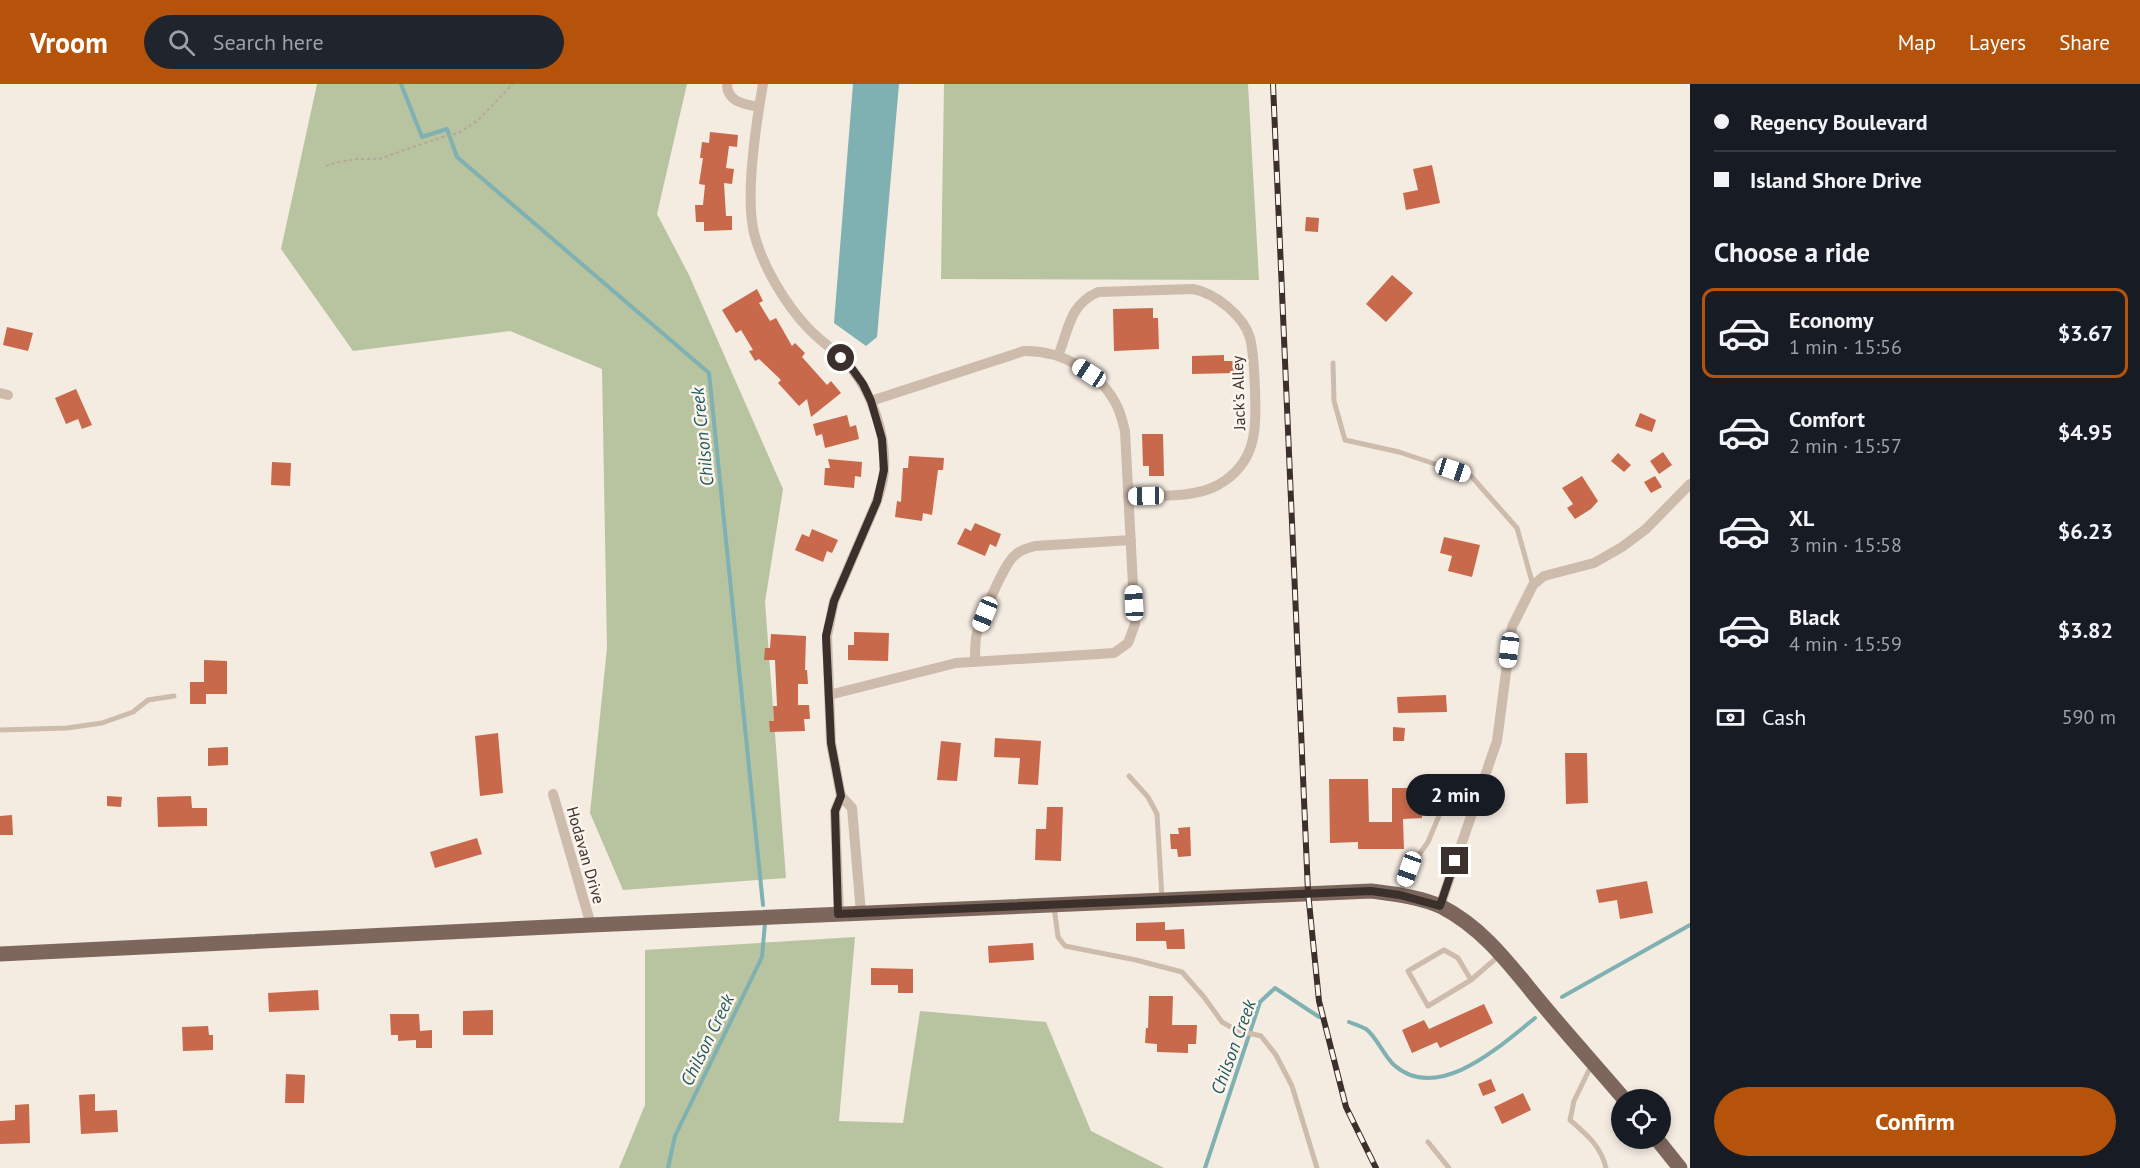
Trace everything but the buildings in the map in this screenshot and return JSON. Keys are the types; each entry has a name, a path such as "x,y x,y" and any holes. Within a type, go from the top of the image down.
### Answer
{"main road":[{"path":"0,954 591,925 1371,891 1400,895 1440,906 1463,920 1501,954 1615,1089"},
{"path":"1665,1149 1680,1168"}],"street":[{"path":"727,84 729,96 737,101 759,107"},
{"path":"763,84 751,190 752,217 758,243 778,288 794,312 850,366 863,384 871,401 882,439 884,470 877,501 834,601 826,636 831,743 841,796 852,808 861,913"},
{"name":"Jack's Alley","path":"1058,356 1078,305 1098,292 1193,289 1202,291 1213,296 1234,315 1250,338 1256,421 1252,446 1245,462 1218,485 1195,493 1128,496"},
{"path":"829,695 936,667 975,662 1114,653 1128,643 1135,624 1125,431 1118,408 1108,393 1089,373 1067,358 1038,351 1024,351 871,401"},
{"path":"1440,906 1497,741 1512,627 1533,585 1544,576 1593,563 1622,547 1646,529 1690,484"},
{"path":"975,662 976,637 1013,556 1021,550 1035,546 1131,540"},
{"name":"Hodavan Drive","path":"553,794 591,925"},
{"path":"838,914 835,811 841,796"}],"lane":[{"path":"1333,363 1334,401 1345,440 1399,452 1471,476 1516,528 1533,585"},
{"path":"0,730 67,728 102,723 133,712 148,700 174,696"},
{"path":"1130,776 1148,797 1157,814 1162,899"},
{"path":"1400,895 1409,869 1428,842 1446,799 1452,794 1464,791 1479,793"},
{"path":"1054,904 1058,937 1065,946 1182,972 1222,1022 1236,1030 1260,1036 1276,1055 1292,1086 1317,1168"},
{"path":"1471,980 1458,958 1444,950 1408,971 1428,1006 1471,980 1501,954"},
{"path":"1593,1063 1574,1101 1570,1120 1588,1135 1601,1151 1606,1168"},
{"path":"1428,1142 1449,1168"}],"path":[{"path":"326,166 356,159 379,159 458,133 477,121 513,84"}],"green space":[{"path":"317,84 687,84 657,214 689,275 783,489 765,602 786,878 623,890 590,813 607,648 602,369 510,331 353,351 281,249"},
{"path":"944,84 1248,84 1259,280 941,279"},
{"path":"855,937 839,1121 903,1123 920,1011 1046,1022 1091,1131 1164,1168 619,1168 645,1105 645,950"}],"water":[{"path":"853,84 899,84 877,337 866,346 834,323"}],"waterway":[{"name":"Chilson Creek","path":"401,84 422,137 447,129 457,157 709,373 763,905"},
{"name":"Chilson Creek","path":"668,1168 675,1136 762,957 765,923"},
{"name":"Chilson Creek","path":"1562,997 1690,925"},
{"name":"Chilson Creek","path":"1205,1168 1260,1002 1275,988 1319,1017"},
{"name":"Chilson Creek","path":"1349,1022 1370,1032 1394,1065 1411,1075 1430,1078 1449,1075 1468,1067 1504,1043 1535,1018"}],"railway":[{"path":"1273,84 1308,892 1319,1001 1346,1107 1376,1168"}],"route":[{"path":"841,358 863,384 871,401 882,439 884,470 877,501 834,601 826,636 831,743 841,796 835,811 838,914 1371,891 1400,895 1440,906 1455,861"}]}
